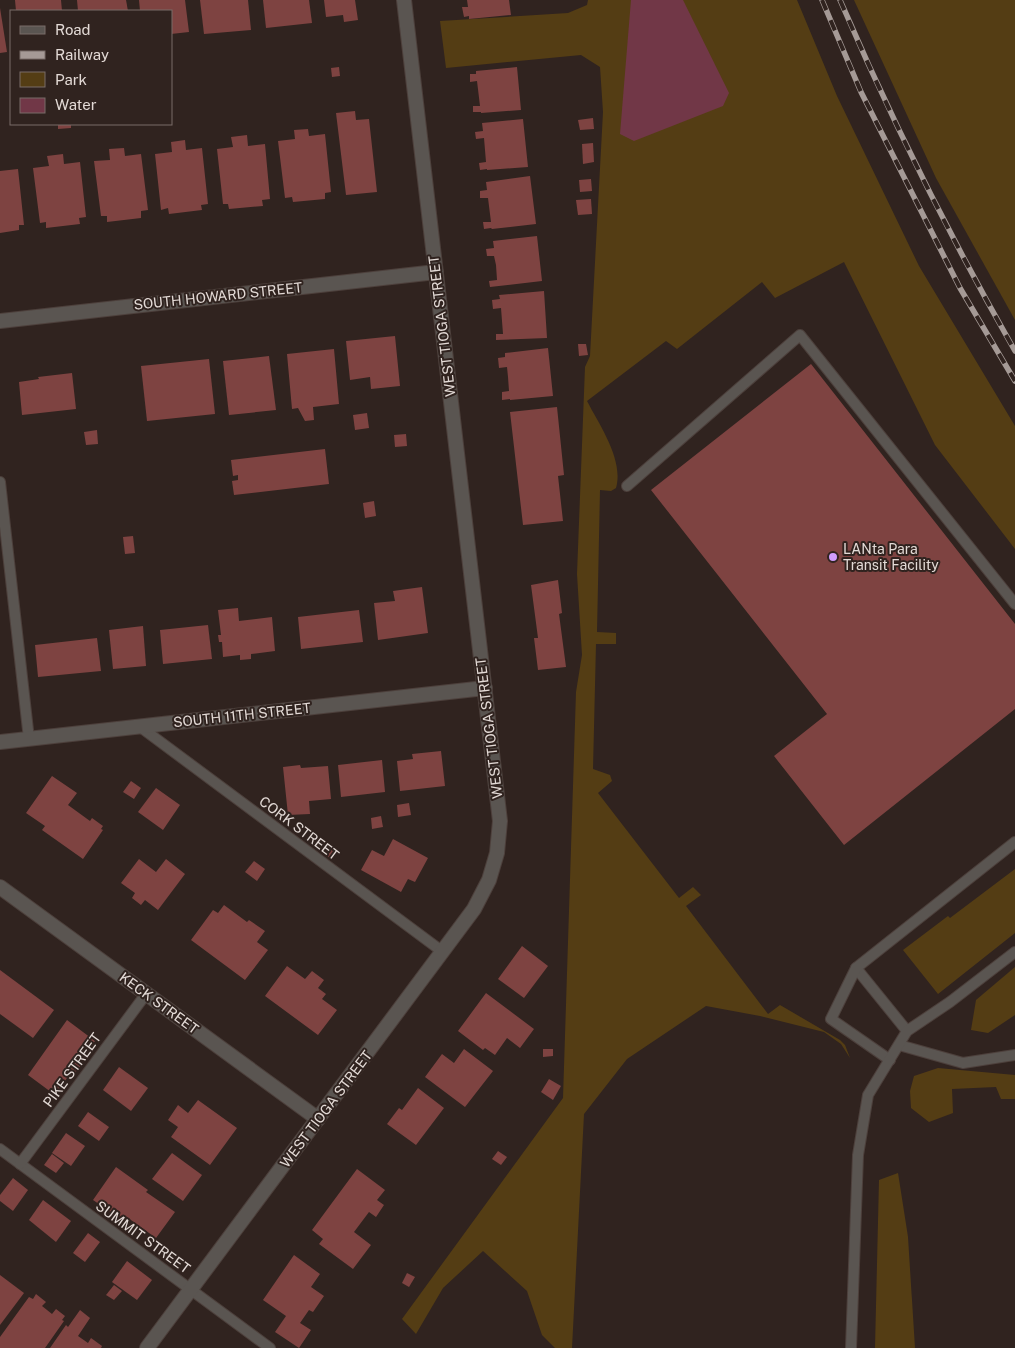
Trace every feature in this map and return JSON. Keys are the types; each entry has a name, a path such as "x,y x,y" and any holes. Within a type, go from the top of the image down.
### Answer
{"street":[{"name":"WEST TIOGA STREET","path":"147,1348 474,909 489,880 497,854 500,821 404,0"},
{"name":"SOUTH HOWARD STREET","path":"0,321 436,272"},
{"name":"SOUTH 11TH STREET","path":"0,742 485,688"},
{"name":"KECK STREET","path":"0,888 318,1119"}],"lane":[{"path":"627,486 800,335 1015,604"},
{"path":"0,482 29,739"},
{"name":"CORK STREET","path":"139,726 443,952"},
{"path":"890,1060 831,1019 856,968 1015,842"},
{"path":"851,1348 858,1155 868,1095 907,1031 950,1002 1015,952"},
{"path":"856,968 907,1031"},
{"name":"PIKE STREET","path":"20,1164 146,994"},
{"path":"899,1046 964,1063 1015,1055"},
{"name":"SUMMIT STREET","path":"0,1149 270,1348"}],"green space":[{"path":"588,0 797,0 837,96 919,266 1015,426 1015,549 935,445 844,262 775,298 762,282 677,349 666,341 587,401 614,455 618,477 616,488 611,491 600,490 597,632 616,633 616,644 596,644 593,769 610,775 612,781 598,793 679,898 693,887 701,895 686,906 768,1014 780,1005 840,1040 845,1045 850,1058 841,1044 824,1032 760,1016 706,1006 627,1059 584,1114 572,1348 555,1348 542,1335 527,1291 483,1251 443,1288 416,1334 402,1319 563,1098 576,692 582,655 577,574 585,367 590,356 603,112 600,67 581,55 446,68 440,21 568,13 587,5"},
{"path":"854,0 1015,0 1015,320 936,178"},
{"path":"1015,869 1015,933 938,994 903,950 948,916 950,918"},
{"path":"1015,967 1015,1015 988,1033 971,1030 976,1000"},
{"path":"938,1068 1015,1075 1015,1099 1001,1099 996,1087 952,1089 953,1113 929,1122 911,1108 910,1091 914,1076"},
{"path":"898,1173 908,1237 915,1348 875,1348 879,1180"}],"water":[{"path":"631,0 683,0 729,93 723,106 634,141 620,134"}],"building":[{"path":"15,0 61,0 62,10 16,10"},
{"path":"77,0 126,0 128,10 78,10"},
{"path":"139,0 185,0 189,32 172,34 172,10 140,10"},
{"path":"200,0 248,0 251,30 204,34"},
{"path":"263,0 309,0 312,23 266,28"},
{"path":"324,0 355,0 358,20 344,22 343,15 326,17"},
{"path":"467,0 509,0 511,15 469,19 469,16 464,17 462,7 468,7"},
{"path":"0,8 7,52 0,53"},
{"path":"339,67 340,76 332,77 331,68"},
{"path":"517,67 521,110 473,112 473,106 480,106 477,81 470,82 470,74 476,74 476,71"},
{"path":"355,111 356,120 369,119 377,192 346,195 336,113"},
{"path":"593,118 594,129 580,130 578,120"},
{"path":"523,119 528,167 480,170 479,163 486,162 484,138 476,139 475,132 483,131 482,123"},
{"path":"58,125 71,125 71,128 58,129"},
{"path":"308,129 309,136 325,134 331,192 325,193 325,199 293,202 292,197 285,198 278,141 295,139 294,130"},
{"path":"247,135 248,146 265,144 270,199 262,200 263,206 229,209 228,204 223,204 217,149 233,147 231,137"},
{"path":"185,140 186,150 202,148 208,204 201,205 202,210 169,214 168,208 161,210 155,154 172,152 171,142"},
{"path":"593,143 594,162 583,164 582,144"},
{"path":"124,148 125,156 141,154 148,210 141,211 141,218 107,222 107,216 101,216 94,161 110,160 109,149"},
{"path":"63,154 64,164 80,162 86,217 79,218 80,224 46,228 46,222 40,223 33,168 49,166 47,156"},
{"path":"18,169 24,225 19,225 19,230 0,233 0,171"},
{"path":"530,176 536,224 484,229 483,222 491,222 488,198 480,198 480,191 487,190 486,182"},
{"path":"591,179 592,191 580,192 579,180"},
{"path":"591,199 592,214 578,215 576,200"},
{"path":"537,236 542,281 490,287 489,281 497,280 494,256 487,256 486,249 494,248 493,241"},
{"path":"544,291 547,338 496,340 496,334 503,334 501,308 493,309 492,300 500,299 499,295"},
{"path":"395,336 400,386 371,389 370,377 350,380 346,341"},
{"path":"578,344 586,344 588,355 579,356"},
{"path":"548,348 553,396 502,400 502,392 509,391 508,377 507,367 499,368 498,358 505,357 505,353"},
{"path":"334,349 339,404 313,407 314,420 305,421 298,408 292,409 287,354"},
{"path":"269,356 276,410 229,415 223,361"},
{"path":"209,359 215,414 147,421 141,366"},
{"name":"LANta Para Transit Facility","path":"811,364 1015,624 1015,709 844,845 774,756 827,714 651,490"},
{"path":"72,373 76,409 22,415 19,382 39,379 38,377"},
{"path":"557,407 564,475 558,476 563,521 523,525 510,412"},
{"path":"367,413 369,428 355,430 353,415"},
{"path":"97,430 98,444 86,445 84,432"},
{"path":"406,434 407,446 395,447 394,435"},
{"path":"325,449 329,484 234,495 232,481 238,480 238,475 233,476 231,460"},
{"path":"374,501 376,516 365,518 363,503"},
{"path":"133,536 135,553 125,554 123,537"},
{"path":"558,580 562,613 559,614 566,667 538,670 534,638 538,638 531,585"},
{"path":"422,587 428,633 378,640 374,603 395,601 393,591"},
{"path":"238,608 239,621 272,617 275,651 251,654 251,659 240,660 240,655 223,657 222,642 219,642 218,635 221,635 218,610"},
{"path":"359,610 363,642 301,649 298,617"},
{"path":"208,625 212,659 163,664 160,630"},
{"path":"143,626 146,666 113,669 109,630"},
{"path":"97,638 101,671 38,677 35,645"},
{"path":"441,751 445,786 400,791 397,761 413,759 412,754"},
{"path":"382,760 385,792 341,797 338,765"},
{"path":"300,765 301,768 328,766 331,799 309,801 310,814 288,815 283,767"},
{"path":"52,776 77,793 68,805 90,821 92,818 103,826 101,829 103,830 83,859 42,830 45,826 26,813"},
{"path":"131,781 141,788 134,799 123,792"},
{"path":"156,788 180,805 163,830 138,812"},
{"path":"409,803 411,815 398,817 397,805"},
{"path":"381,816 383,827 372,829 371,818"},
{"path":"393,839 428,858 415,882 408,879 401,892 361,870 372,850 384,856"},
{"path":"324,845 334,851 330,858 320,851"},
{"path":"139,859 156,872 166,859 185,874 158,910 145,900 141,905 132,898 135,893 121,883"},
{"path":"254,861 265,869 257,881 245,872"},
{"path":"224,905 247,922 249,920 265,931 257,942 268,950 245,980 191,940 213,910 218,913"},
{"path":"522,946 548,966 524,998 498,979"},
{"path":"287,966 305,979 312,971 324,980 318,988 326,994 322,999 337,1010 318,1035 265,996"},
{"path":"0,970 54,1010 33,1038 0,1014"},
{"path":"486,993 534,1029 520,1048 507,1038 495,1055 485,1048 483,1050 458,1031"},
{"path":"67,1020 95,1041 87,1052 89,1054 70,1080 67,1078 55,1095 28,1075"},
{"path":"464,1049 493,1071 465,1107 425,1077 442,1054 454,1063"},
{"path":"543,1049 553,1049 553,1056 543,1057"},
{"path":"119,1067 148,1088 131,1111 103,1090"},
{"path":"549,1079 561,1086 553,1100 541,1092"},
{"path":"418,1088 444,1108 416,1145 387,1124 399,1108 402,1110"},
{"path":"198,1100 237,1128 210,1165 171,1137 178,1127 168,1120 178,1105 188,1113"},
{"path":"88,1112 109,1127 99,1141 78,1126"},
{"path":"66,1133 85,1146 71,1166 52,1153"},
{"path":"498,1151 507,1157 501,1165 492,1159"},
{"path":"172,1153 202,1175 183,1201 152,1179"},
{"path":"52,1154 64,1163 56,1173 44,1165"},
{"path":"116,1167 148,1190 146,1192 175,1212 156,1238 124,1215 121,1219 93,1200"},
{"path":"357,1169 385,1190 377,1200 384,1205 376,1217 369,1212 354,1232 371,1245 353,1269 319,1244 323,1239 312,1230"},
{"path":"13,1178 28,1190 13,1211 0,1201 0,1195"},
{"path":"43,1200 71,1221 56,1242 29,1220"},
{"path":"88,1233 100,1242 85,1262 73,1253"},
{"path":"294,1255 320,1274 311,1287 324,1296 313,1312 309,1310 300,1323 311,1330 299,1348 275,1332 286,1316 263,1300"},
{"path":"127,1261 152,1280 137,1300 112,1282"},
{"path":"407,1273 415,1277 409,1287 402,1283"},
{"path":"0,1275 24,1293 0,1325"},
{"path":"114,1285 122,1291 114,1300 106,1295"},
{"path":"36,1294 46,1302 42,1306 52,1314 56,1309 65,1316 62,1320 64,1321 45,1348 0,1348 0,1337 29,1297 33,1299"},
{"path":"80,1310 90,1318 78,1336 88,1343 91,1338 102,1346 101,1348 50,1348 66,1325 68,1327"}],"railway":[{"path":"822,0 861,92 960,288 1015,381"},
{"path":"840,0 880,90 923,178 1015,351"}],"place":[{"name":"LANta Para Transit Facility","path":"833,557"}]}
